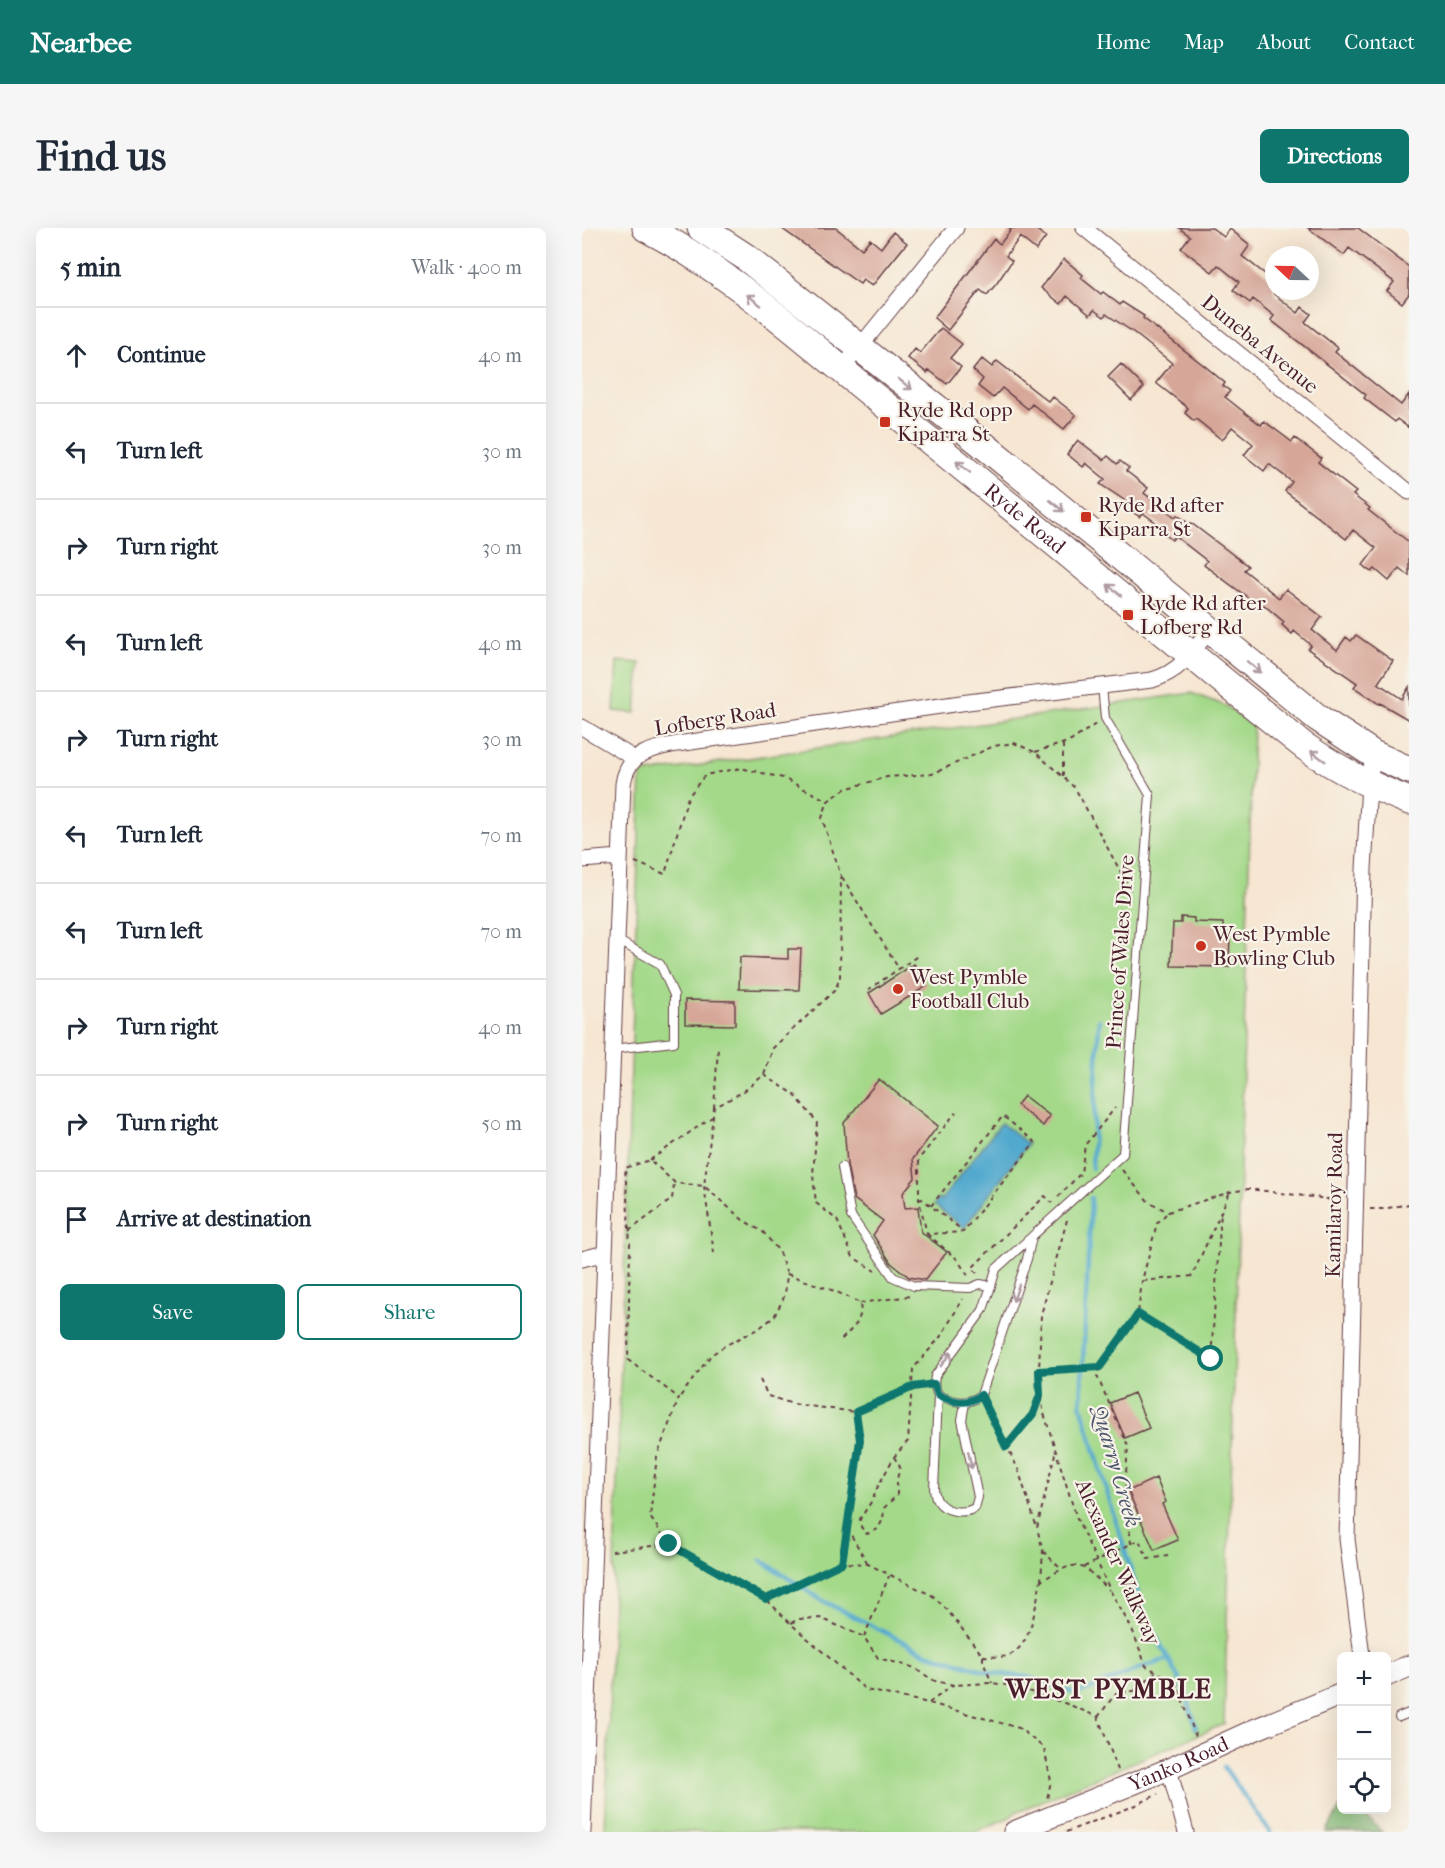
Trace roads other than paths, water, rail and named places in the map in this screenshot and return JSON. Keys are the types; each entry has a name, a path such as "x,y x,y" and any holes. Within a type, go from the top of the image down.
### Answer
{"highway":[{"name":"Ryde Road","path":"646,228 702,261 841,370 1304,746 1369,785 1409,801"},
{"name":"Ryde Road","path":"701,228 744,256 991,451 1318,718 1374,754 1409,770"}],"main road":[{"path":"1391,1674 1409,1666"},
{"name":"Yanko Road","path":"1014,1832 1168,1769 1337,1696"}],"street":[{"path":"841,370 956,228"},
{"name":"Duneba Avenue","path":"1084,228 1409,492"},
{"name":"Lofberg Road","path":"583,1832 622,784 627,768 635,759 654,748 677,744 1162,677 1171,674 1183,664 1209,630"},
{"path":"582,727 635,759"},
{"name":"Kamilaroy Road","path":"1361,1652 1347,1539 1364,869 1369,785 1374,754"},
{"path":"582,860 620,857"},
{"path":"582,1259 605,1253"},
{"path":"1168,1769 1186,1832"}],"lane":[{"name":"Prince of Wales Drive","path":"938,1395 934,1384 939,1368 983,1311 996,1269 1123,1154 1150,795 1105,718 1102,686"},
{"path":"612,1048 674,1042 674,995 660,964 617,940"},
{"path":"842,1167 850,1216 893,1277 914,1286 980,1284 991,1286"},
{"path":"965,1403 962,1420 978,1497 975,1508 967,1512 957,1512 937,1500 934,1490 938,1395 965,1403 981,1395 1028,1259 1032,1237"},
{"path":"1399,1717 1409,1713"}],"water":[{"path":"1001,1123 1028,1144 964,1228 934,1205 939,1199 941,1200"}],"waterway":[{"name":"Quarry Creek","path":"1092,1168 1099,1020"},
{"name":"Quarry Creek","path":"1091,1198 1081,1405 1144,1614 1184,1688 1196,1728"},
{"path":"761,1560 823,1601 926,1653 992,1673 1027,1677 1077,1694 1169,1659"},
{"name":"Quarry Creek","path":"1224,1767 1270,1832"}],"place":[{"name":"Ryde Rd opp Kiparra St","path":"885,422"},
{"name":"Ryde Rd after Kiparra St","path":"1086,517"},
{"name":"Ryde Rd after Lofberg Rd","path":"1128,615"},
{"name":"West Pymble Bowling Club","path":"1201,946"},
{"name":"West Pymble Football Club","path":"898,989"}],"district":[{"name":"WEST PYMBLE","path":"1109,1689"}]}
